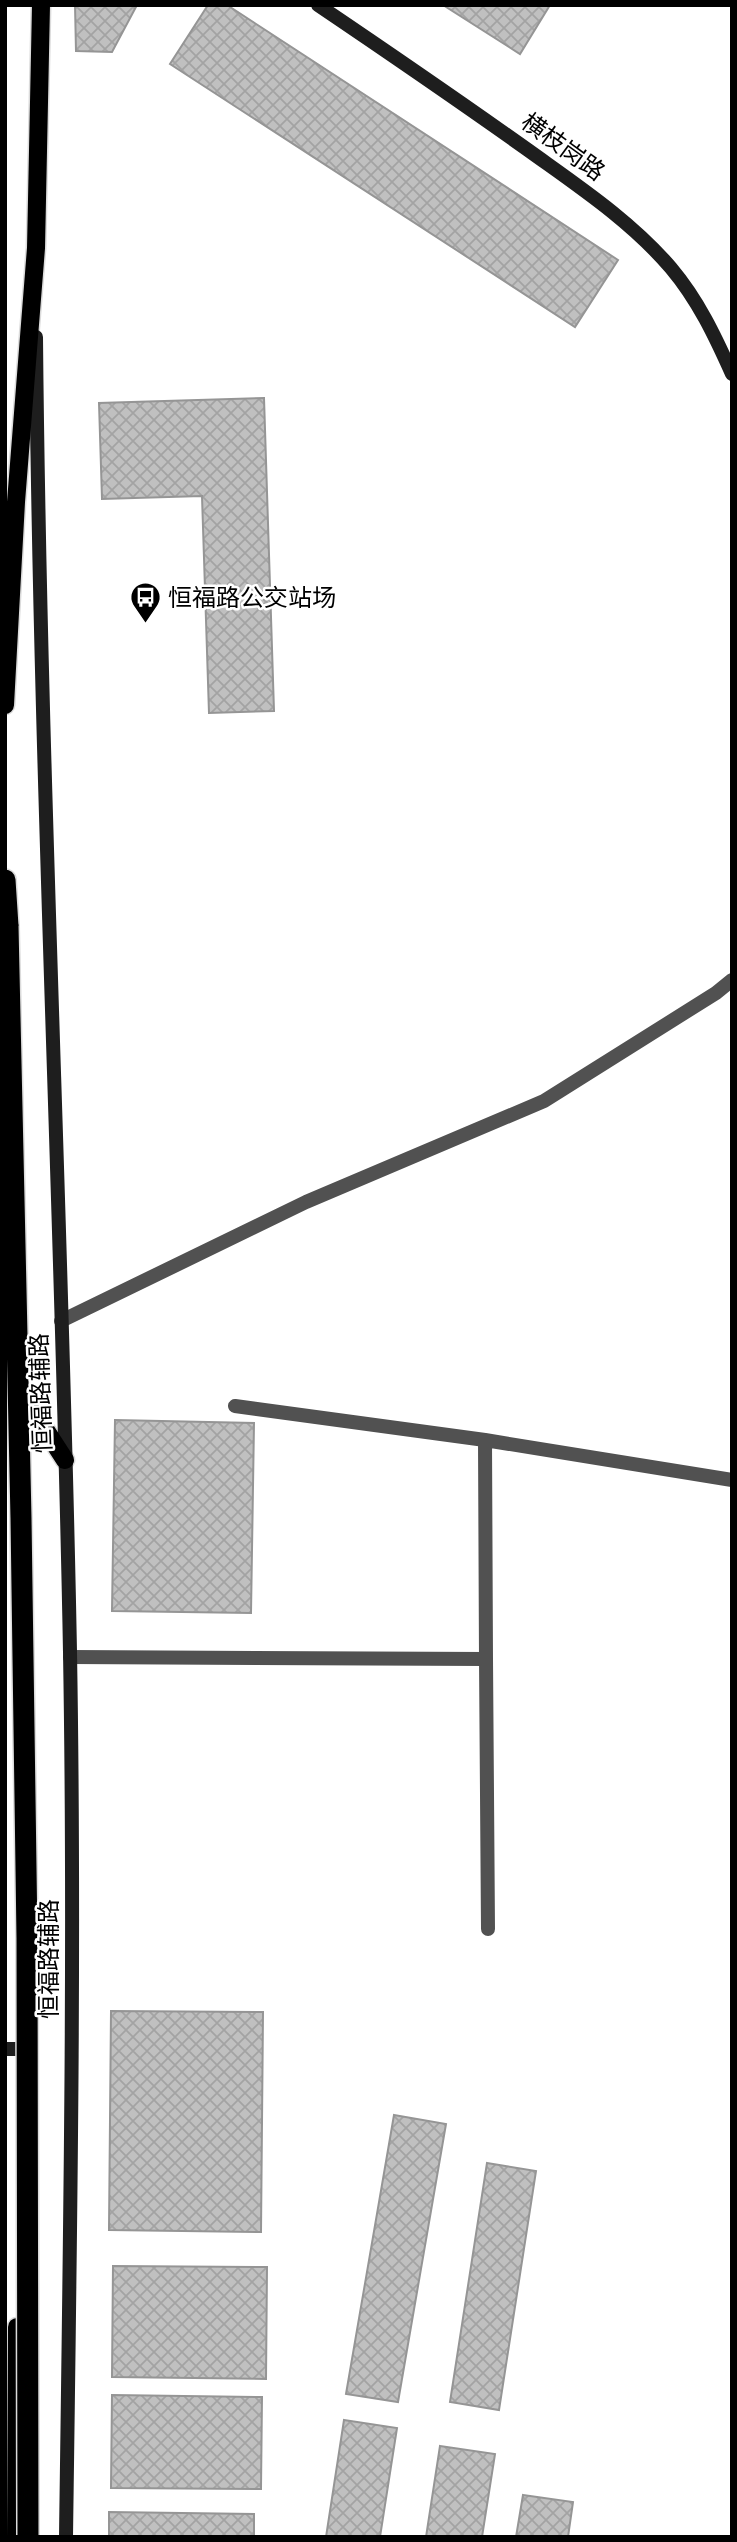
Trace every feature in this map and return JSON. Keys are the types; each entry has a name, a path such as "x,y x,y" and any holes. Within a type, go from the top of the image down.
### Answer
{"highway":[{"path":"5,880 21,1504 27,1938 28,2537"}],"main road":[{"path":"5,705 16,502 36,248 41,5"},
{"name":"横枝岗路","path":"318,5 556,170 645,240 672,269 699,306 732,374"},
{"name":"恒福路辅路","path":"36,248 37,529 70,1657 72,2082 66,2537"},
{"path":"5,1115 12,1377 12,2049 16,2537"},
{"path":"12,1377 65,1460"}],"street":[{"path":"61,1321 306,1202 544,1101 716,993 732,980"},
{"path":"235,1406 485,1440 732,1480"},
{"path":"485,1440 488,1929"},
{"path":"70,1657 486,1659"}],"building":[{"path":"75,5 137,5 112,52 76,51"},
{"path":"208,5 227,5 618,260 575,327 170,64"},
{"path":"443,5 550,5 520,54"},
{"path":"264,398 274,711 209,713 202,496 102,499 99,403"},
{"path":"115,1420 254,1423 251,1613 112,1611"},
{"path":"111,2011 263,2012 261,2232 109,2230"},
{"path":"394,2115 446,2124 398,2402 346,2394"},
{"path":"487,2163 536,2171 499,2410 450,2402"},
{"path":"113,2266 267,2267 266,2379 112,2377"},
{"path":"112,2395 262,2397 261,2489 111,2488"},
{"path":"344,2420 397,2428 380,2537 326,2537"},
{"path":"440,2446 495,2454 482,2537 426,2537"},
{"path":"523,2495 573,2502 568,2537 516,2537"},
{"path":"109,2512 254,2514 254,2537 109,2537"}],"place":[{"name":"恒福路公交站场","path":"145,625"}]}
